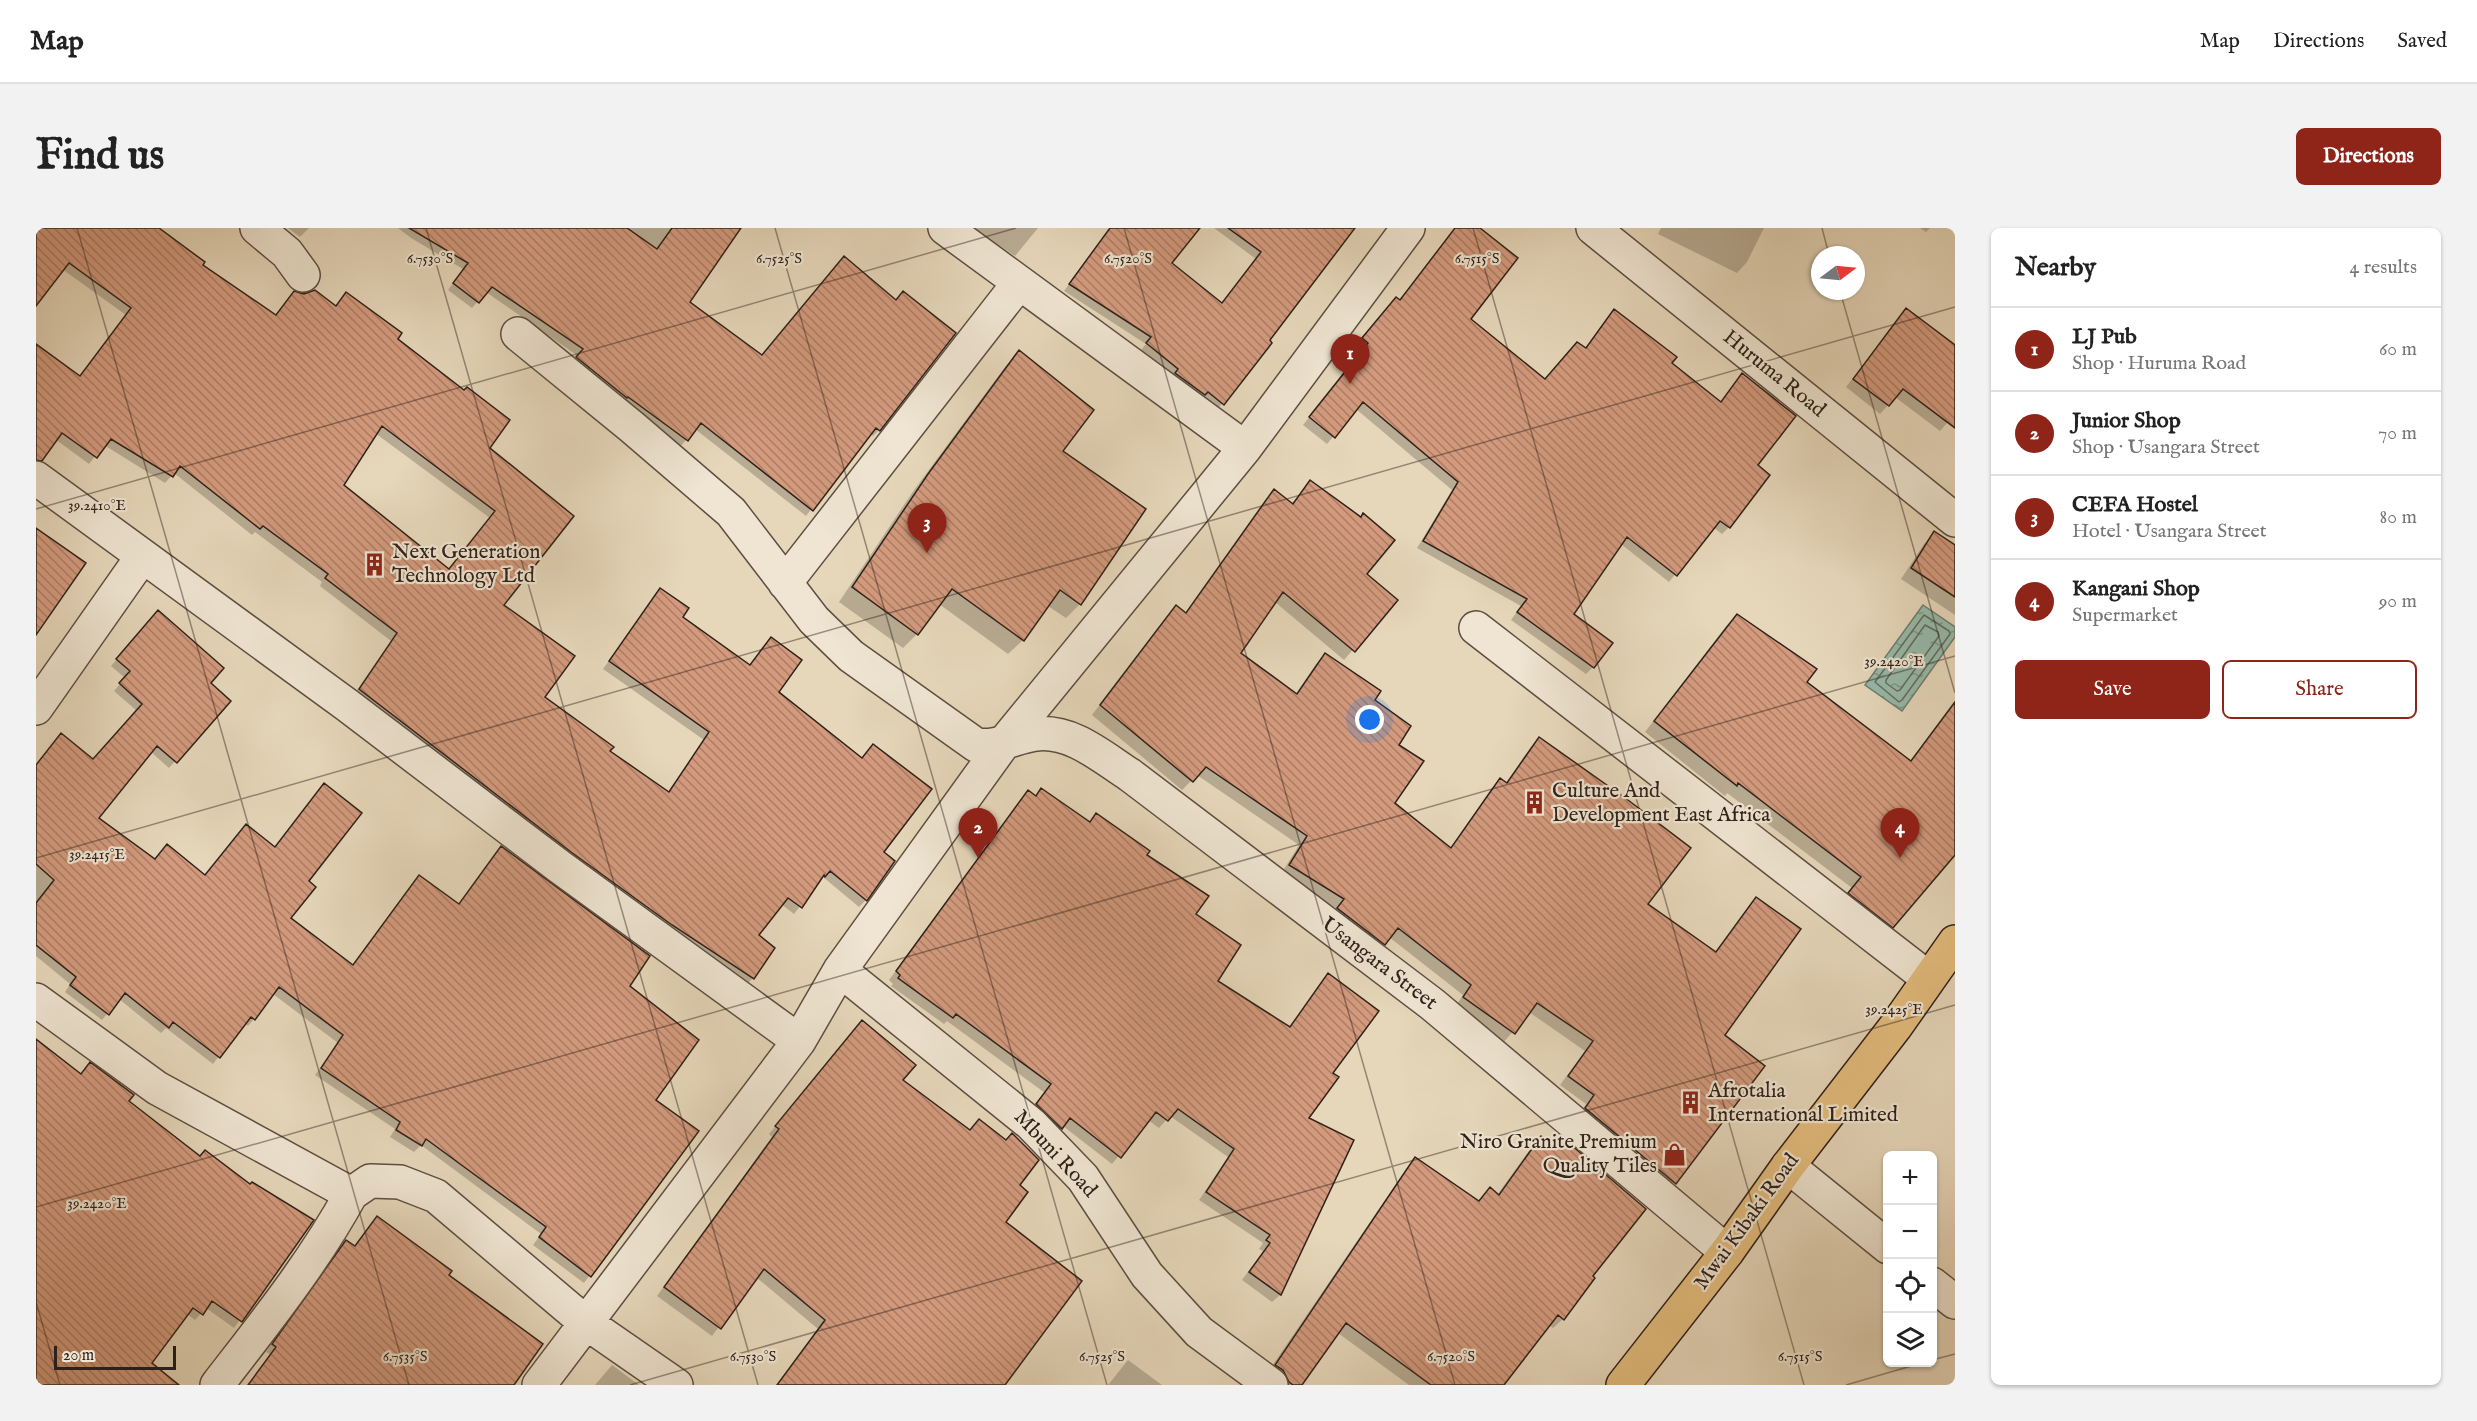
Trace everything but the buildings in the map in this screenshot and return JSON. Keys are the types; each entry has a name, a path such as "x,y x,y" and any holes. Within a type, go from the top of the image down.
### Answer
{"main road":[{"name":"Mwai Kibaki Road","path":"1623,1385 1727,1252 1788,1166 1896,1026 1955,942"}],"street":[{"path":"257,228 287,253 303,275"},
{"path":"945,228 1245,448"},
{"path":"539,1385 798,1041 840,970 1003,744 1245,448 1408,228"},
{"name":"Huruma Road","path":"1593,228 1955,520"},
{"path":"785,583 1019,283"},
{"name":"Usangara Street","path":"518,334 632,427 731,513 821,627 851,656 976,745 986,747 1003,744 1036,734 1061,736 1078,741 1130,775 1432,1004 1727,1252"},
{"path":"36,478 347,705 560,867 798,1041"},
{"path":"36,708 142,557"},
{"path":"1476,628 1928,978"},
{"name":"Mbuni Road","path":"840,970 1031,1124 1083,1178 1147,1275 1199,1332 1271,1385"},
{"path":"36,1000 157,1088 351,1194"},
{"path":"1788,1166 1883,1244"},
{"path":"217,1385 339,1216 351,1194 370,1181 400,1182 436,1196 585,1322 676,1385"},
{"path":"1937,1288 1955,1302"}],"water":[{"path":"1923,605 1955,627 1955,637 1902,711 1865,685"}],"place":[{"name":"LJ Pub","path":"1350,384"},
{"name":"CEFA Hostel","path":"927,553"},
{"name":"Next Generation Technology Ltd","path":"374,564"},
{"name":"Culture And Development East Africa","path":"1534,803"},
{"name":"Junior Shop","path":"978,858"},
{"name":"Kangani Shop","path":"1900,858"},
{"name":"Afrotalia International Limited","path":"1690,1103"},
{"name":"Niro Granite Premium Quality Tiles","path":"1675,1154"}]}
